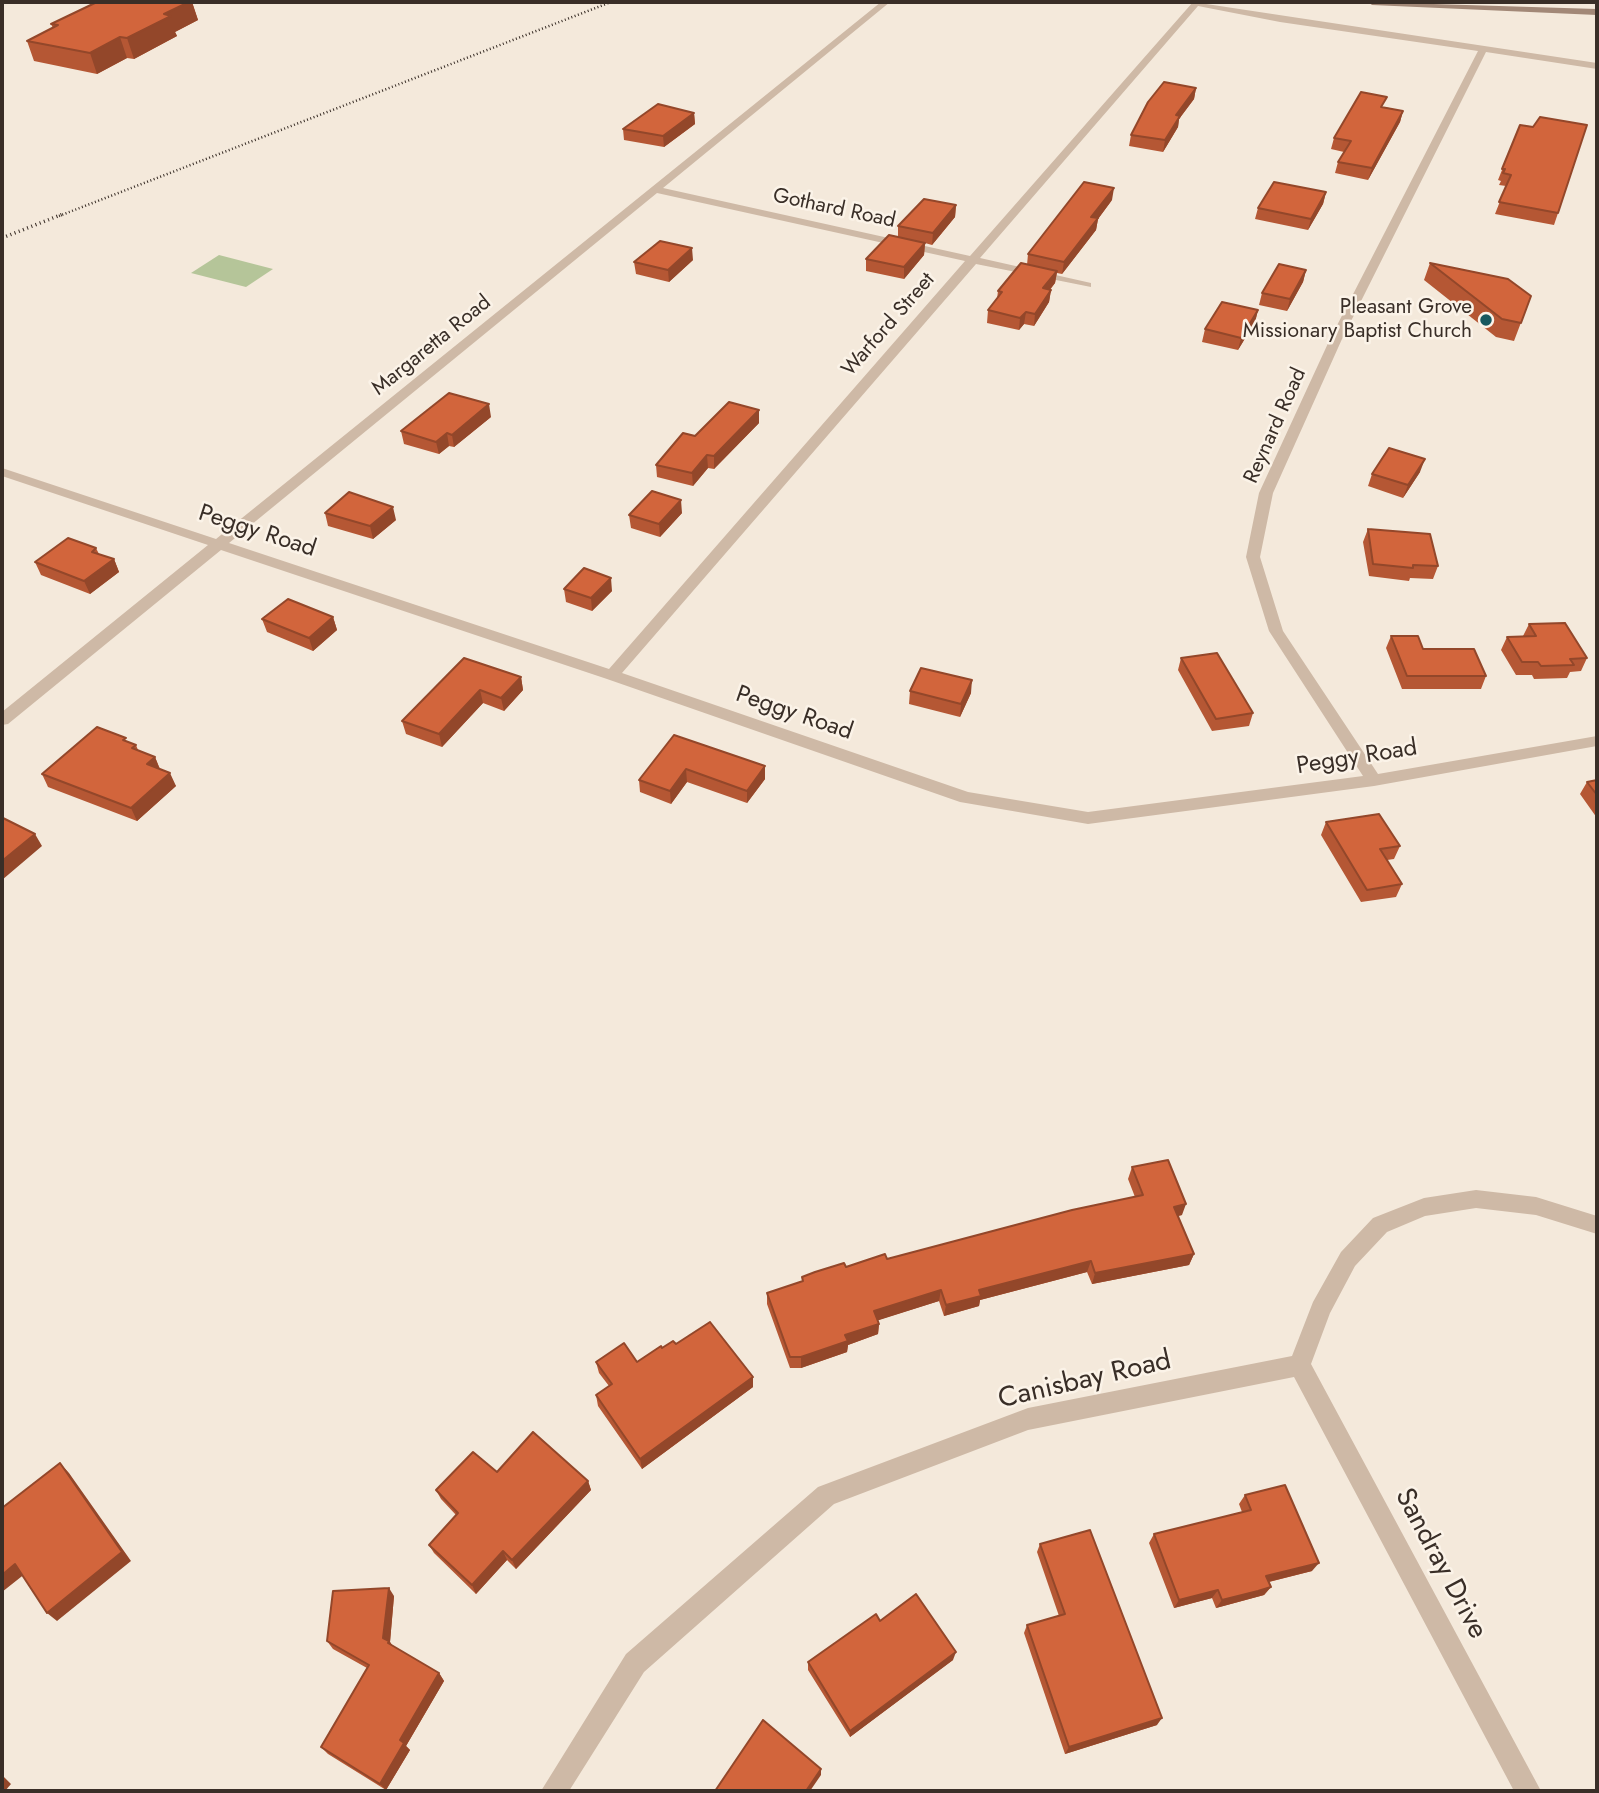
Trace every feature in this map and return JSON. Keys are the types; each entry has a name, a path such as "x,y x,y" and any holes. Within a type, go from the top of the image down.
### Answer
{"main road":[{"path":"1372,2 1597,12"}],"street":[{"name":"Margaretta Road","path":"2,720 886,2"},
{"path":"1196,2 1280,19 1597,66"},
{"name":"Warford Street","path":"612,675 1196,2"},
{"name":"Reynard Road","path":"1374,780 1276,631 1253,557 1266,493 1336,339 1483,50"},
{"name":"Gothard Road","path":"654,190 1087,285"},
{"name":"Peggy Road","path":"2,472 612,675 966,798 1088,818 1374,780 1597,741"},
{"path":"1300,1365 1321,1309 1348,1259 1380,1225 1424,1207 1476,1199 1535,1206 1597,1225"},
{"name":"Canisbay Road","path":"554,1791 635,1663 826,1495 1028,1419 1300,1365"},
{"name":"Sandray Drive","path":"1300,1365 1528,1791"}],"green space":[{"path":"219,255 273,269 246,287 191,273"}],"building":[{"path":"97,2 189,2 164,14 171,16 90,53 27,41 58,25 51,24"},
{"path":"1164,82 1196,88 1176,115 1180,116 1165,140 1131,135 1148,102"},
{"path":"1361,92 1387,97 1381,107 1403,111 1372,168 1338,162 1351,141 1334,138"},
{"path":"658,104 694,113 663,136 623,129"},
{"path":"1540,117 1587,125 1558,213 1499,202 1511,175 1503,173 1505,169 1502,169 1520,125 1533,127"},
{"path":"1084,182 1114,188 1091,217 1098,218 1064,262 1028,254"},
{"path":"1274,182 1326,192 1311,219 1258,208"},
{"path":"924,199 956,205 933,233 898,226"},
{"path":"889,235 925,243 904,267 866,259"},
{"path":"660,241 692,248 668,270 634,262"},
{"path":"1021,263 1057,271 1043,288 1051,290 1035,314 1026,312 1020,318 988,310 1002,292 998,291"},
{"path":"1430,263 1508,279 1531,296 1521,323 1502,319"},
{"path":"1279,264 1306,270 1290,299 1262,293"},
{"path":"1222,302 1258,310 1241,338 1205,329"},
{"path":"449,393 489,404 452,435 447,433 436,442 401,431"},
{"path":"729,402 759,410 714,456 707,455 692,473 656,465 683,433 695,436"},
{"path":"1389,448 1425,459 1408,485 1372,474"},
{"path":"652,491 681,500 659,524 629,515"},
{"path":"349,492 393,507 370,526 325,513"},
{"path":"1368,529 1430,534 1438,566 1413,565 1413,568 1373,564"},
{"path":"68,538 96,548 92,552 114,559 84,581 35,562"},
{"path":"584,568 611,578 591,598 564,589"},
{"path":"288,599 333,617 309,638 262,619"},
{"path":"1565,623 1587,658 1570,659 1574,665 1541,666 1538,662 1522,662 1507,637 1536,636 1529,624"},
{"path":"1391,636 1418,636 1423,649 1474,649 1486,676 1407,676"},
{"path":"1217,653 1253,713 1216,719 1181,658"},
{"path":"464,658 521,677 501,698 480,690 439,734 402,721"},
{"path":"921,668 972,680 961,704 910,691"},
{"path":"97,727 126,738 123,740 136,745 132,748 155,757 147,764 170,773 131,808 42,774"},
{"path":"674,735 765,766 747,791 686,769 670,791 639,780"},
{"path":"1597,780 1597,795 1587,782"},
{"path":"1379,814 1400,846 1380,849 1402,884 1367,890 1326,822"},
{"path":"3,818 35,834 2,861 2,820"},
{"path":"1168,1160 1186,1204 1174,1207 1194,1254 1095,1273 1091,1261 979,1290 981,1296 946,1305 941,1290 874,1311 879,1324 845,1335 848,1341 801,1357 790,1357 767,1293 803,1281 802,1277 844,1263 846,1267 885,1254 887,1259 1072,1210 1143,1195 1132,1167"},
{"path":"710,1322 753,1377 640,1459 596,1395 612,1384 596,1362 624,1343 637,1362 661,1346 662,1348 673,1341 676,1344"},
{"path":"533,1432 588,1481 512,1560 503,1551 472,1585 429,1545 458,1513 436,1490 473,1452 497,1472"},
{"path":"60,1463 122,1552 47,1613 15,1564 2,1575 2,1508"},
{"path":"1285,1485 1319,1563 1266,1576 1271,1587 1258,1591 1222,1600 1218,1590 1179,1600 1154,1534 1251,1510 1245,1495"},
{"path":"1090,1530 1162,1718 1069,1747 1027,1625 1065,1614 1040,1544"},
{"path":"389,1588 383,1638 439,1673 400,1740 404,1743 380,1784 321,1747 369,1665 327,1641 333,1591"},
{"path":"916,1594 956,1652 850,1731 808,1662 876,1614 880,1621"},
{"path":"763,1720 821,1769 806,1791 715,1791"}],"railway":[{"path":"59,216 611,2"},
{"path":"2,238 63,214"}],"place":[{"name":"Pleasant Grove Missionary Baptist Church","path":"1486,320"}]}
